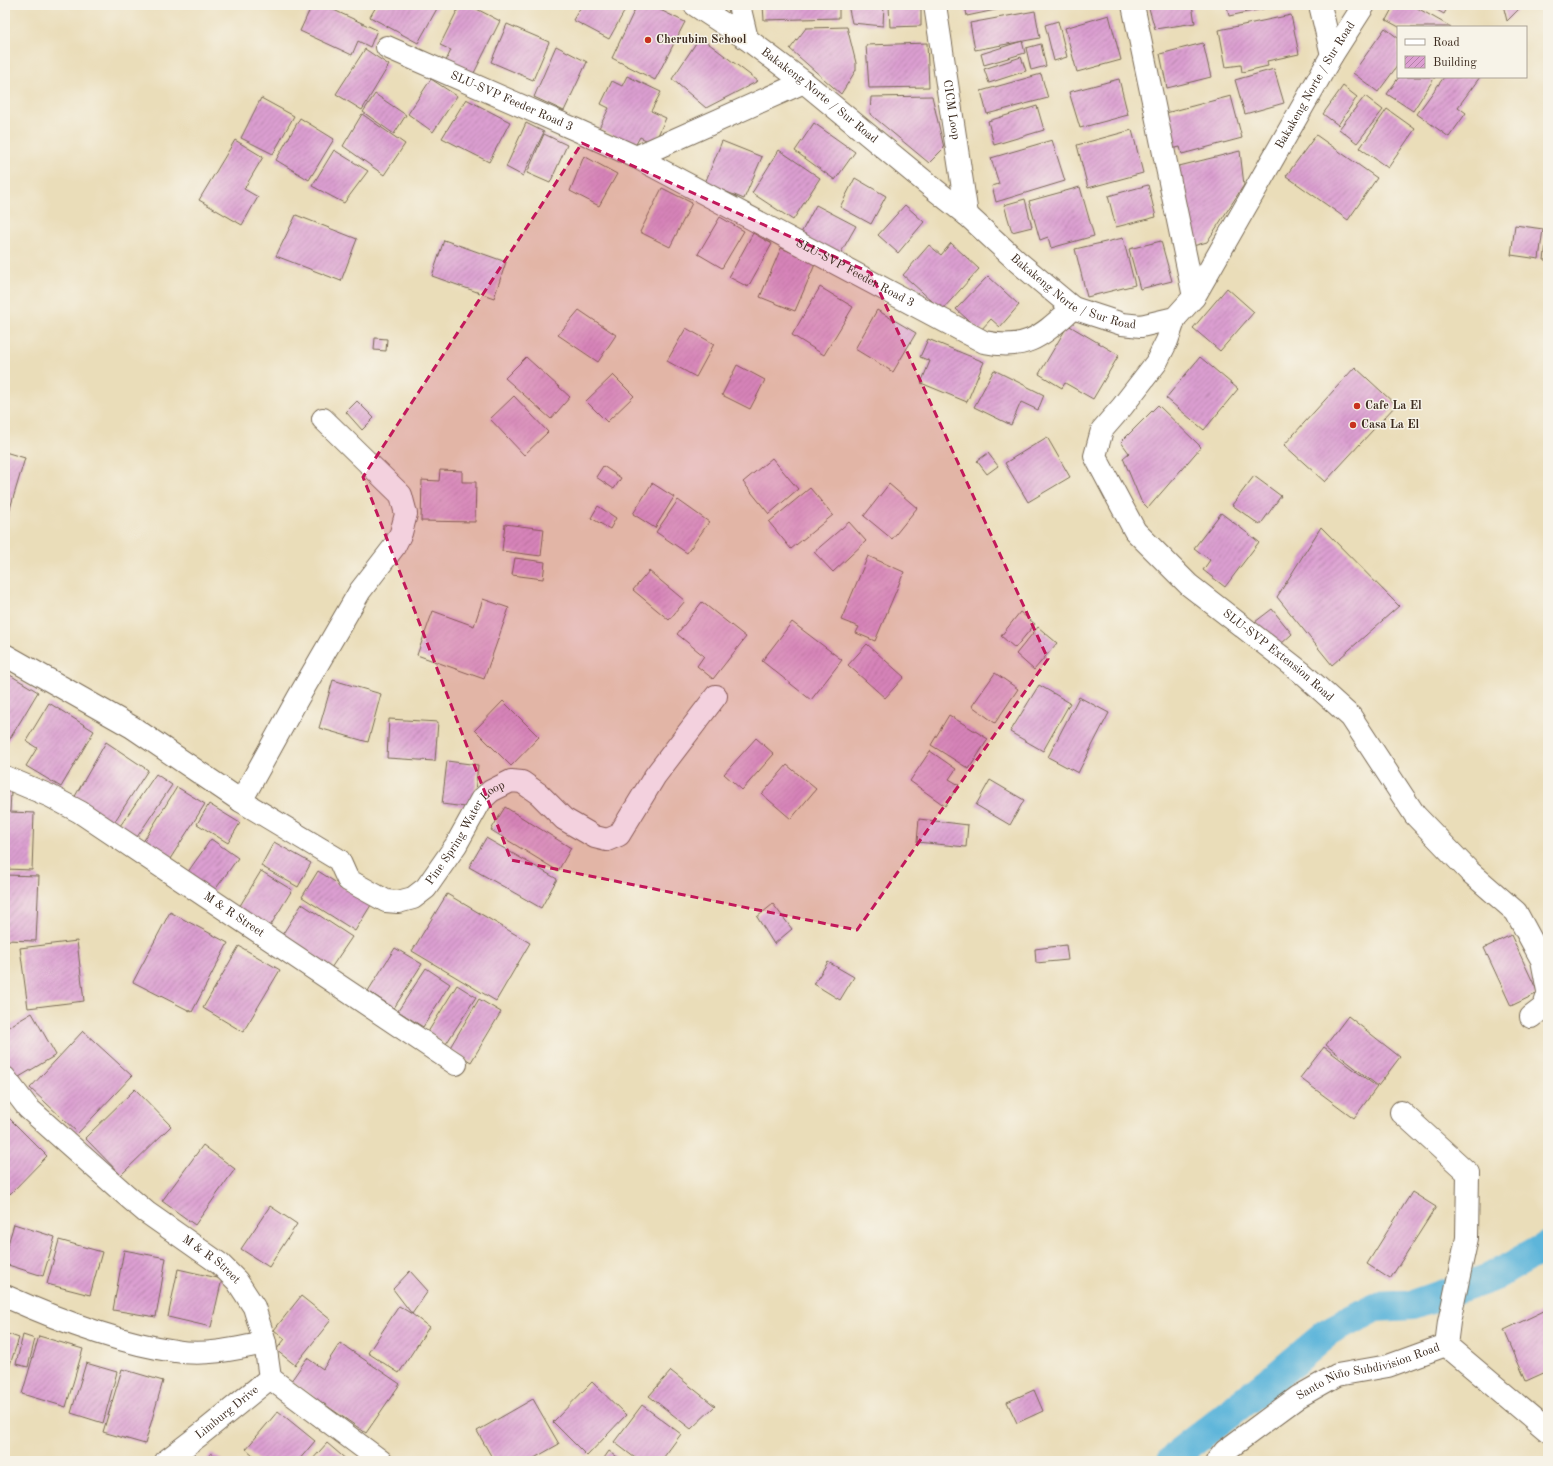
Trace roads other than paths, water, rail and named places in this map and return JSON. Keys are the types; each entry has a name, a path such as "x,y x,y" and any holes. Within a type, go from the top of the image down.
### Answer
{"street":[{"name":"Bakakeng Norte / Sur Road","path":"695,5 747,39 804,82 967,215 1018,262 1073,308 1122,324 1141,326 1175,318 1194,297 1332,55 1364,5"},
{"path":"740,5 747,39"},
{"name":"CICM Loop","path":"935,5 967,215"},
{"path":"1133,5 1194,297"},
{"path":"1320,5 1332,55"},
{"name":"SLU-SVP Feeder Road 3","path":"387,47 636,157 984,342 997,344 1019,344 1041,335 1073,308"},
{"path":"636,157 804,82"},
{"name":"SLU-SVP Extension Road","path":"1175,318 1156,363 1102,430 1095,456 1135,531 1189,585 1301,672 1351,717 1415,815 1470,872 1516,912 1542,960 1548,991"},
{"path":"5,655 132,727 242,801 298,698 360,591 394,547 401,533 406,514 401,495 323,419"},
{"name":"Pine Spring Water Loop","path":"242,801 339,860 348,880 386,902 398,902 413,898 426,888 456,845 481,800 491,791 511,781 522,782 539,794 564,819 594,837 607,840 619,835 655,776 716,696"},
{"name":"M & R Street","path":"5,777 50,796 80,812 456,1064"},
{"path":"1531,1018 1544,1007 1548,994"},
{"name":"M & R Street","path":"5,1078 28,1108 131,1199 146,1212 220,1264 237,1281 254,1307 265,1343 270,1378"},
{"name":"Santo Niño Subdivision Road","path":"1216,1461 1225,1451 1298,1398 1337,1375 1388,1366 1446,1345 1449,1322 1467,1238 1468,1173 1402,1112"},
{"path":"5,1296 44,1314 110,1336 176,1351 227,1351 265,1343"},
{"path":"1446,1345 1548,1431"},
{"path":"270,1378 381,1461"},
{"name":"Limburg Drive","path":"166,1461 270,1378"}],"waterway":[{"path":"1172,1461 1181,1451 1279,1374 1329,1332 1375,1307 1413,1305 1490,1278 1548,1246"}],"place":[{"name":"Cherubim School","path":"648,40"},
{"name":"Cafe La El","path":"1357,406"},
{"name":"Casa La El","path":"1353,425"}]}
